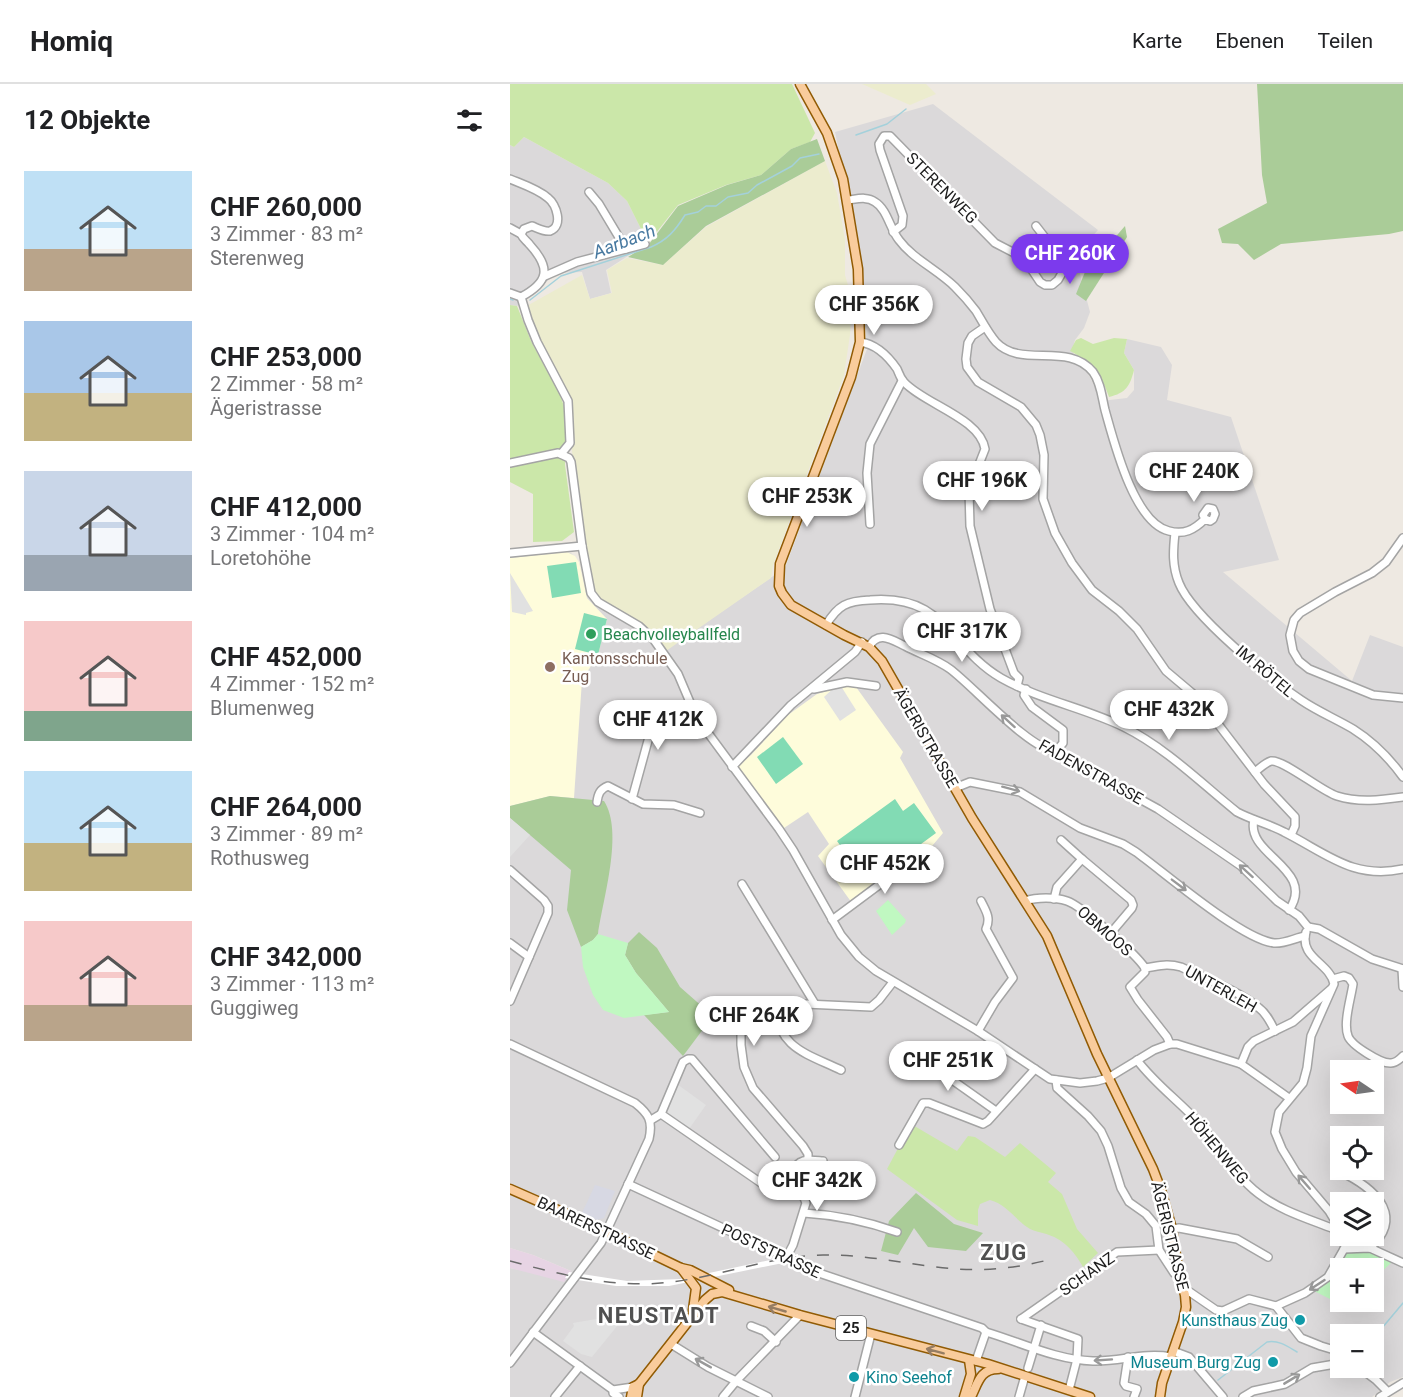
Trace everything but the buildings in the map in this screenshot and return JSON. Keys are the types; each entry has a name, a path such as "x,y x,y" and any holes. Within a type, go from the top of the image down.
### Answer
{"main road":[{"name":"ÄGERISTRASSE","path":"800,84 827,133 838,162 848,200 860,293 860,342 851,377 785,550 778,574 779,586 786,599 796,609 865,644 882,661 989,846 1053,949 1108,1078 1153,1169 1172,1229 1186,1307 1162,1383 1160,1397"},
{"name":"BAARERSTRASSE","path":"510,1188 681,1268 690,1270 737,1295"},
{"path":"681,1268 696,1288 692,1314"},
{"name":"25","path":"631,1397 636,1386 671,1344 692,1314 708,1296 715,1292 737,1295 800,1315 1007,1370 1027,1372 1090,1397"},
{"path":"964,1397 971,1374 972,1360"},
{"path":"971,1397 984,1372 990,1369 1007,1370"},
{"name":"25","path":"636,1386 637,1397"}],"street":[{"name":"STERENWEG","path":"893,232 902,225 903,216 880,150 879,144 884,136 890,136 995,243 1024,258 1040,282 1052,285 1062,273 1062,263 1036,226"},
{"path":"510,179 548,197 557,213 557,221 550,231 543,231 532,226 524,229 521,234"},
{"path":"588,192 599,204 626,249"},
{"path":"848,200 867,199 880,206 893,232 905,248 933,267 954,287 974,309 996,342 1020,354 1071,358 1092,371 1099,385 1107,417 1135,498 1154,525 1175,533 1190,531 1205,519"},
{"path":"510,228 521,234 542,260 545,276"},
{"path":"521,297 545,276 577,262 645,244"},
{"path":"510,292 521,297 537,342 568,401 570,443 561,454 510,463"},
{"path":"985,327 972,336 968,343 966,352 968,367 978,382 1021,407 1036,425 1044,455 1043,499 1055,533 1072,563 1092,590 1119,611 1137,629 1166,671 1198,698 1255,772 1294,817 1295,826 1291,835"},
{"path":"860,342 874,345 887,357 902,381 918,394 969,425 984,443 986,449 969,490 970,526 990,609 1014,673 1018,678 1017,686"},
{"path":"870,524 867,473 870,444 902,381"},
{"path":"561,454 570,460 589,588 593,597 639,626 654,640 678,674 692,706 708,733 794,850 832,920 847,944 859,957 893,981 1050,1079 1080,1083 1097,1082 1108,1078 1154,1050 1170,1044 1186,1046 1240,1064 1289,1098"},
{"name":"IM RÖTEL","path":"1175,533 1173,566 1178,582 1185,595 1202,615 1266,673 1302,701 1355,730 1370,741 1403,777"},
{"path":"1403,538 1386,562 1372,573 1300,613 1294,620 1290,635 1293,651 1299,661 1309,669 1373,695 1403,698"},
{"path":"510,553 582,546"},
{"path":"826,625 835,611 848,603 884,599 922,607 992,672 1017,686 1122,726 1144,738 1237,812 1291,835 1332,859 1358,870 1382,873 1403,869"},
{"name":"FADENSTRASSE","path":"865,644 878,637 883,637 932,658 950,669 1014,726 1049,750 1056,751 1111,785 1158,810 1241,866 1277,901 1299,916 1308,927 1319,929 1372,959 1402,969"},
{"path":"732,767 791,705 865,644"},
{"path":"808,691 839,683 876,686"},
{"path":"1026,689 1024,695 1032,707 1063,730 1063,743 1056,751"},
{"path":"632,799 649,737 655,728 692,706"},
{"path":"1255,772 1268,762 1278,762 1327,792 1339,796 1365,801 1403,797"},
{"path":"955,788 970,782 1020,792 1080,828 1123,844 1229,921 1265,941 1282,943 1305,936"},
{"path":"597,802 602,788 608,786 643,804 674,805 700,813"},
{"path":"1254,820 1253,827 1257,839 1294,882 1296,896 1289,910"},
{"path":"1061,840 1131,900 1132,908 1110,934"},
{"path":"832,920 873,889 915,863 922,854"},
{"path":"1054,899 1057,887 1082,859"},
{"path":"510,870 548,906 545,922 510,1000"},
{"path":"742,884 815,1004"},
{"name":"OBMOOS","path":"1025,901 1054,899 1076,905 1145,968"},
{"path":"978,1032 1012,978 986,929 989,922 981,901"},
{"path":"1308,927 1305,936 1310,956 1331,976 1332,989 1311,1036 1308,1068 1303,1083 1279,1112 1275,1132 1277,1140 1296,1172 1330,1213"},
{"path":"510,943 529,957"},
{"name":"UNTERLEH","path":"1145,968 1171,964 1213,982 1248,1000 1260,1009 1269,1019 1275,1031"},
{"path":"1145,968 1145,972 1130,987 1170,1044"},
{"path":"1402,969 1403,987"},
{"path":"1331,976 1344,976 1349,978 1353,984 1347,1026 1347,1035 1352,1042 1382,1061 1391,1063 1403,1056"},
{"path":"808,1159 803,1146 753,1088 744,1067 741,1045 742,1021 745,1017 776,1004 871,1007 893,981"},
{"path":"1240,1064 1248,1047 1254,1041 1300,1017 1328,990 1332,989"},
{"path":"776,1004 776,1015 785,1039 793,1047 841,1070"},
{"path":"510,1044 635,1103 648,1114 651,1120 649,1139 599,1246 510,1362"},
{"path":"914,1053 996,1111"},
{"path":"651,1120 661,1114 683,1062 692,1059 775,1157"},
{"name":"HÖHENWEG","path":"1137,1060 1199,1123 1239,1175 1259,1194 1276,1205 1330,1229"},
{"path":"899,1146 923,1103 929,1102 983,1124 1035,1069"},
{"path":"1056,1080 1057,1088 1089,1116 1101,1131 1121,1188 1129,1202 1146,1214 1156,1226 1160,1250 1174,1273 1179,1275"},
{"path":"661,1114 764,1185"},
{"path":"786,1257 804,1213 806,1199 794,1172 798,1163 808,1159 823,1161"},
{"path":"1353,1180 1382,1198 1389,1211 1389,1225 1384,1236 1368,1248"},
{"name":"POSTSTRASSE","path":"628,1184 786,1257 807,1269 982,1328 986,1332 1021,1344 1092,1361 1172,1354"},
{"path":"804,1213 833,1214 897,1232"},
{"path":"1172,1229 1186,1229 1237,1239 1268,1257"},
{"path":"1276,1306 1305,1293 1329,1277 1344,1249 1343,1246"},
{"path":"1344,1249 1368,1248 1403,1263"},
{"name":"SCHANZ","path":"1041,1325 1021,1319 1117,1252 1160,1250"},
{"path":"1184,1288 1216,1310 1223,1311 1249,1299 1276,1306 1301,1338 1330,1348"},
{"path":"723,1397 800,1315"},
{"path":"1019,1397 1041,1325 1077,1339 1077,1359 1069,1390"},
{"path":"751,1326 764,1331 776,1342"},
{"path":"533,1332 613,1390 618,1397"},
{"path":"972,1360 986,1332"},
{"path":"855,1397 871,1334"},
{"path":"671,1344 768,1397"},
{"path":"1172,1354 1189,1358 1223,1397"},
{"path":"1128,1357 1124,1383 1125,1386 1137,1389 1134,1397"},
{"path":"1243,1397 1253,1391 1286,1384 1312,1368 1330,1365"},
{"path":"555,1397 580,1366"},
{"path":"1374,1378 1387,1391"},
{"path":"1380,1397 1403,1383"},
{"path":"613,1390 636,1386"}],"shaded area":[{"path":"933,104 1098,230 1075,255 1090,312 1084,328 1075,340 1072,351 1090,377 1101,401 1127,398 1134,390 1134,370 1124,353 1127,339 1161,347 1172,365 1167,400 1231,417 1279,560 1223,572 1352,681 1370,635 1403,647 1403,1377 1390,1382 1372,1397 510,1397 510,1268 571,1271 510,1248 510,557 571,553 579,562 584,590 646,638 660,654 785,568 867,349 859,247 835,132"},
{"name":"Aarbach","path":"524,137 608,183 627,201 648,243 606,270 611,293 590,299 582,272 557,273 517,306 510,305 510,145 514,147"},
{"name":"Kantonsschule Zug","path":"567,552 575,556 579,562 587,598 607,619 598,655 582,680 574,798 550,796 510,806 510,558"},
{"path":"510,573 533,611 526,615 512,612"},
{"path":"839,683 856,710 840,721 824,697"},
{"path":"844,686 856,687 903,752 900,758 943,833 927,852 852,903 818,856 829,844 808,812 781,830 736,768 788,715 817,694"},
{"path":"510,818 530,835 510,857"},
{"path":"677,1084 706,1105 689,1129 663,1112"},
{"path":"595,1185 615,1191 604,1218 597,1220 582,1213"},
{"path":"510,1248 571,1271 564,1282 510,1268"},
{"path":"608,1317 609,1321 618,1325 592,1357 581,1354 563,1341 574,1326 573,1323"}],"green space":[{"path":"510,84 792,84 815,133 810,142 791,149 761,175 726,185 678,205 648,243 627,201 608,183 524,137 514,147 510,145"},
{"path":"862,84 926,84 936,94 910,105"},
{"path":"1257,84 1403,84 1403,231 1281,244 1254,260 1238,244 1222,243 1218,229 1267,203 1262,175"},
{"path":"817,139 825,161 706,226 663,265 628,257 649,244 678,206 727,185 761,175 791,149"},
{"path":"825,161 837,193 845,240 845,275 852,299 844,375 773,565 771,578 666,651 654,635 641,624 601,600 592,589 584,551 572,451 570,400 525,307 582,275 590,299 612,293 607,270 627,258 663,265 706,227"},
{"path":"1125,226 1127,237 1086,301 1076,294 1085,272"},
{"path":"510,305 517,306 531,341 565,409 565,465 574,532 562,541 533,542 533,494 510,482"},
{"path":"1081,338 1093,344 1114,338 1127,339 1124,353 1134,370 1129,385 1123,391 1109,397 1095,370 1070,351 1076,340"},
{"path":"576,562 581,593 552,598 547,566"},
{"name":"Beachvolleyballfeld","path":"584,613 607,619 598,655 575,649"},
{"path":"783,737 803,764 776,784 757,757"},
{"path":"550,796 604,801 610,814 612,847 598,934 581,947 567,910 571,870 510,818 510,806"},
{"path":"895,799 903,811 914,803 936,833 868,883 837,841"},
{"path":"888,900 906,920 892,935 876,911"},
{"path":"639,932 657,948 680,987 713,1016 683,1056 644,1015 669,1012 636,973 625,955 628,943"},
{"path":"598,934 628,943 625,955 636,973 669,1012 624,1018 603,1010 593,995 583,967 581,947"},
{"path":"911,1124 957,1151 968,1136 975,1137 1005,1157 1020,1143 1056,1173 1048,1182 1062,1194 1077,1229 1098,1253 1083,1267 1073,1252 1060,1240 1030,1229 1005,1208 990,1200 980,1204 978,1226 957,1220 887,1169"},
{"path":"916,1193 954,1224 983,1233 966,1251 928,1247 914,1228 898,1255 881,1251 889,1221"},
{"path":"1367,1251 1383,1258 1343,1258 1349,1252"},
{"path":"1384,1258 1392,1262 1384,1270"},
{"path":"1330,1278 1330,1299 1314,1291"}],"pier":[{"path":"798,1254 798,1260 669,1286 616,1286 565,1278 569,1272 627,1281 681,1279"}],"waterway":[{"path":"856,135 887,124 906,109"},
{"name":"Aarbach","path":"530,300 561,276 651,247 670,234 685,215 698,212 706,206 716,206 728,197 748,193 757,185 792,166 800,158 819,154"},
{"path":"1384,1326 1403,1303"},
{"path":"1218,1380 1267,1342 1279,1343 1297,1352"}],"railway":[{"path":"510,1261 590,1279 630,1284 690,1279 804,1256 857,1256 969,1270 1001,1268 1044,1261"}],"place":[{"name":"Beachvolleyballfeld","path":"591,634"},
{"name":"Kantonsschule Zug","path":"550,667"},
{"name":"Kunsthaus Zug","path":"1300,1320"},
{"name":"Museum Burg Zug","path":"1273,1362"},
{"name":"Kino Seehof","path":"854,1377"}],"district":[{"name":"ZUG","path":"1004,1252"},
{"name":"NEUSTADT","path":"659,1315"}]}
